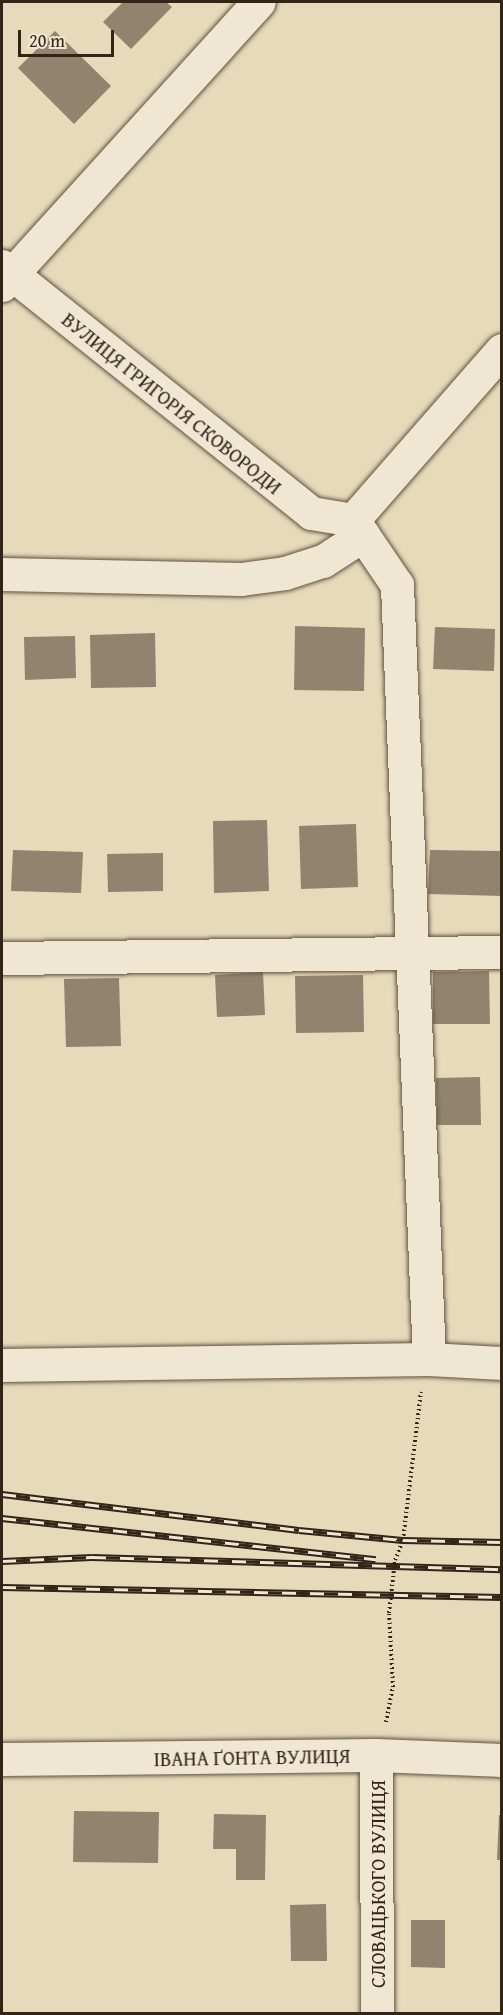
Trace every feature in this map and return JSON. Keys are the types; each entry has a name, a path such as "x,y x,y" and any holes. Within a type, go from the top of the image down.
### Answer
{"street":[{"path":"5,275 259,2"},
{"name":"ВУЛИЦЯ ГРИГОРІЯ СКОВОРОДИ","path":"5,275 311,513 358,527"},
{"path":"2,574 240,579 285,573 323,561 358,527 501,350"},
{"path":"358,527 397,585 414,952 429,1359"},
{"path":"2,958 501,952"},
{"path":"2,1365 429,1359 501,1363"},
{"name":"ІВАНА ҐОНТА ВУЛИЦЯ","path":"2,1759 376,1755 501,1760"},
{"name":"СЛОВАЦЬКОГО ВУЛИЦЯ","path":"376,1755 377,2013"}],"path":[{"path":"376,1755 393,1687 389,1613 396,1560 403,1540 417,1406 429,1359"}],"building":[{"path":"123,2 166,2 172,7 131,49 103,22"},
{"path":"55,31 111,86 74,124 18,68"},
{"path":"295,626 365,628 364,691 294,690"},
{"path":"435,627 495,629 494,671 433,669"},
{"path":"155,633 156,687 91,688 90,635"},
{"path":"75,636 76,678 25,680 24,637"},
{"path":"267,820 269,891 214,893 213,821"},
{"path":"356,824 358,887 301,889 299,826"},
{"path":"13,850 83,852 81,893 11,891"},
{"path":"430,850 502,851 502,896 428,894"},
{"path":"163,853 163,891 108,892 107,854"},
{"path":"489,971 490,1024 433,1024 433,972"},
{"path":"263,972 265,1015 217,1017 215,975"},
{"path":"363,975 364,1032 296,1033 295,976"},
{"path":"119,978 121,1046 66,1047 64,979"},
{"path":"480,1077 481,1125 437,1125 436,1078"},
{"path":"74,1811 159,1812 158,1863 73,1862"},
{"path":"214,1814 266,1815 265,1880 236,1880 236,1849 213,1849"},
{"path":"499,1815 502,1815 502,1860 497,1860"},
{"path":"326,1904 327,1961 291,1961 290,1905"},
{"path":"411,1920 445,1920 445,1968 411,1967"}],"railway":[{"path":"2,1494 299,1530 403,1540 502,1542"},
{"path":"2,1518 376,1559"},
{"path":"2,1561 92,1557 502,1569"},
{"path":"2,1587 502,1597"}]}
